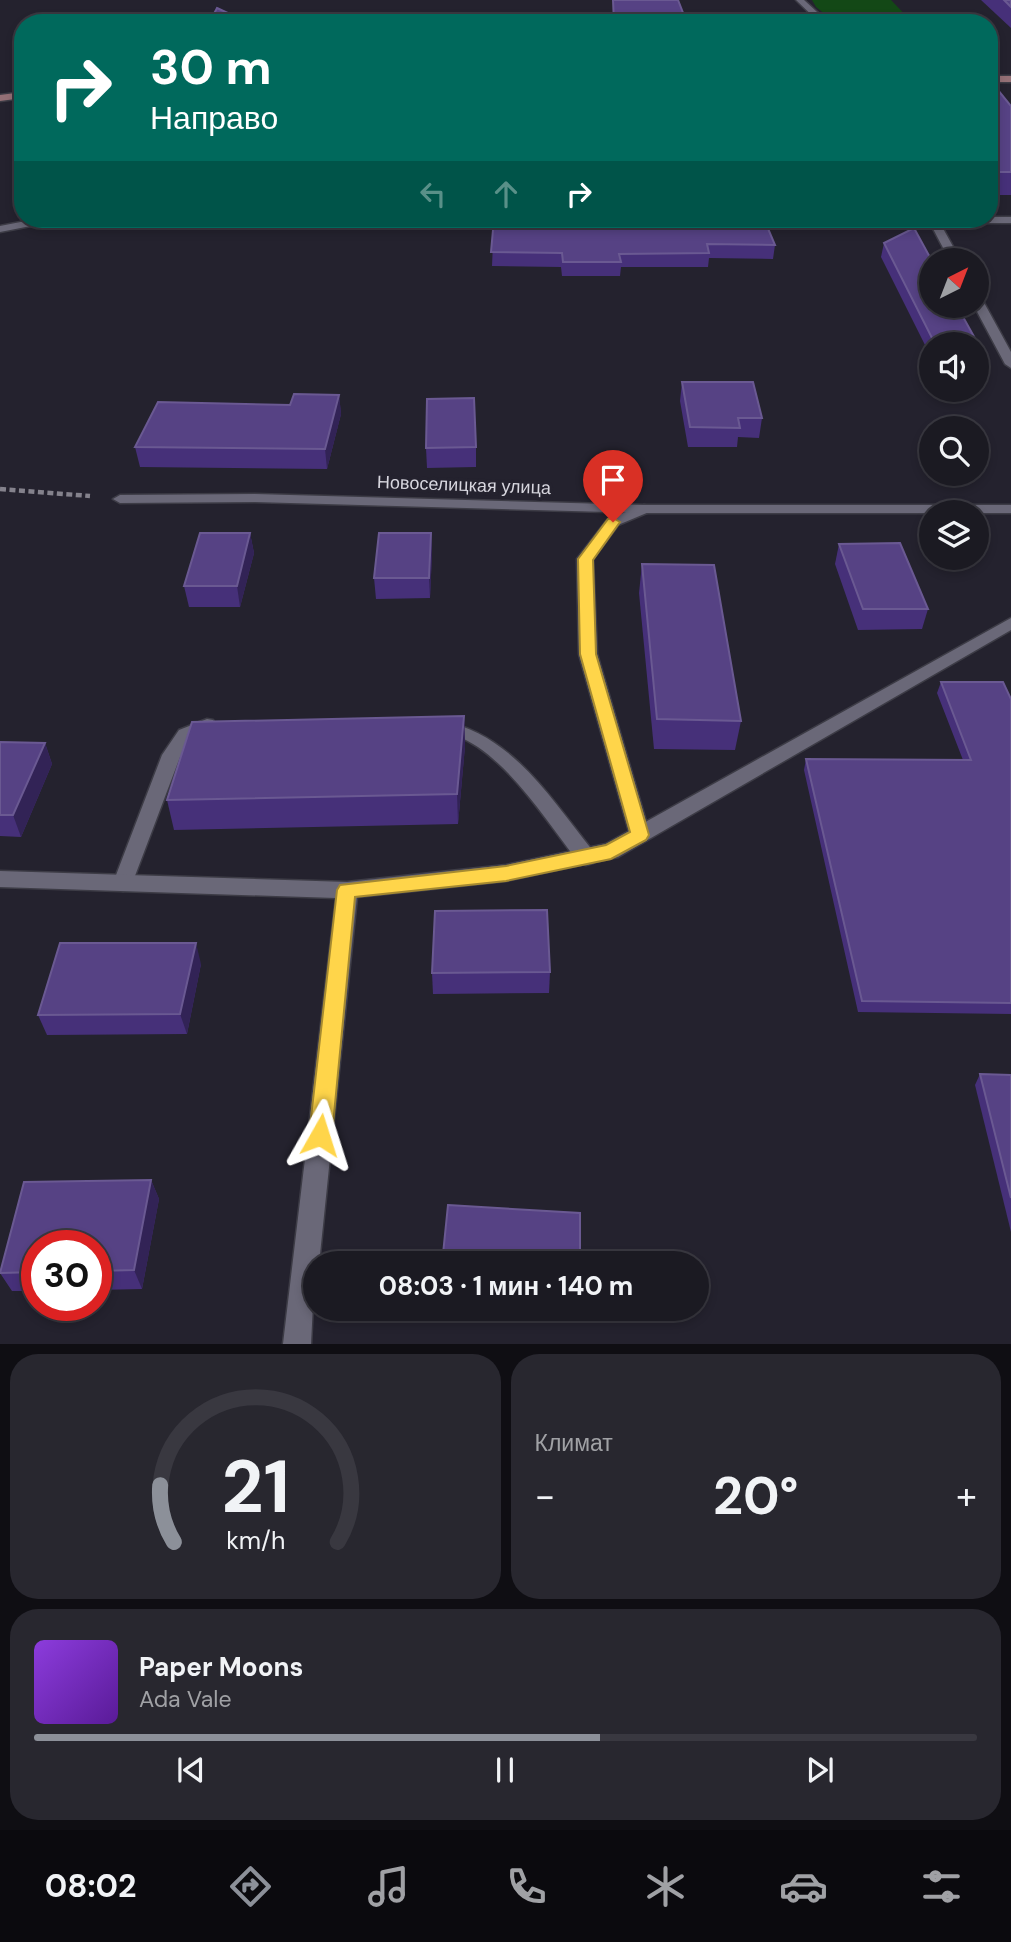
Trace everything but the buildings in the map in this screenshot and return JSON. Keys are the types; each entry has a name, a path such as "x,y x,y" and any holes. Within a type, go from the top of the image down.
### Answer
{"street":[{"path":"800,0 815,14"},
{"path":"938,228 949,248"},
{"path":"986,318 1011,364"},
{"name":"Новоселицкая улица","path":"120,499 255,498 644,509 1011,509"},
{"path":"639,835 588,654 585,559 613,522 644,509"},
{"path":"0,879 346,890 506,873 611,851 1011,623"},
{"path":"124,883 171,755 186,735 204,725 232,725"},
{"path":"423,727 450,727 481,741 506,759 586,857"},
{"path":"298,1343 346,890"}],"path":[{"path":"0,489 120,499"}],"green space":[{"path":"812,0 891,0 904,14 825,14"}],"route":[{"path":"320,1135 346,890 506,873 611,851 639,835 588,654 585,559 613,522"}]}
